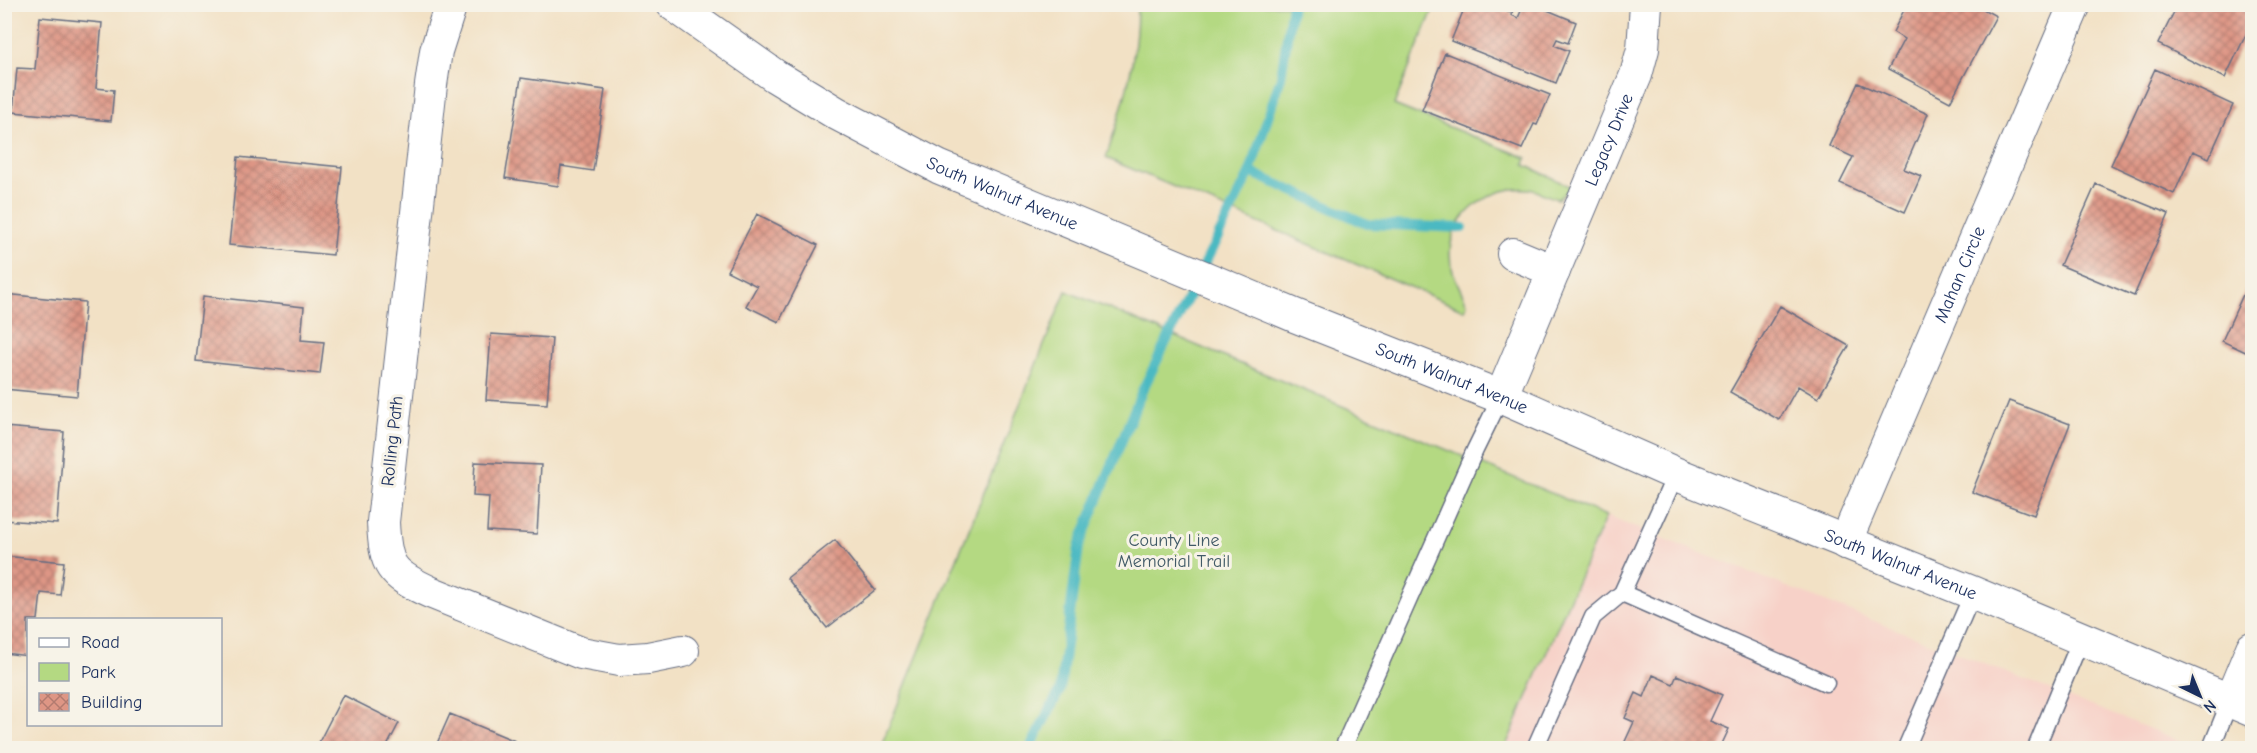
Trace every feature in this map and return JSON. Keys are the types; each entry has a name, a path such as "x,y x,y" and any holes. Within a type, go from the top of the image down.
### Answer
{"street":[{"name":"Rolling Path","path":"451,4 436,51 431,85 383,522 384,546 392,570 420,588 581,653 619,660 648,658 683,651"},
{"name":"South Walnut Avenue","path":"673,4 766,70 836,113 939,167 1112,241 1501,397 1676,474 1972,593 2241,705"},
{"name":"Legacy Drive","path":"1501,397 1636,75 1643,49 1646,4"},
{"name":"Mahan Circle","path":"1845,543 2075,4"},
{"path":"1513,254 1554,271"},
{"path":"2241,705 2253,648"}],"lane":[{"path":"1343,748 1475,450 1501,397"},
{"path":"1535,748 1593,617 1622,593 1676,474"},
{"path":"1622,593 1826,683"},
{"path":"1906,748 1972,593"},
{"path":"2036,748 2081,639"},
{"path":"2211,748 2241,705"}],"shaded area":[{"path":"1606,516 2199,748 1505,748"}],"green space":[{"path":"1137,5 1435,5 1394,105 1527,158 1525,165 1571,187 1558,199 1528,189 1501,192 1488,197 1466,214 1452,238 1450,252 1453,272 1467,304 1464,310 1106,158 1132,64"},
{"name":"County Line Memorial Trail","path":"1066,291 1606,516 1505,748 880,748"}],"building":[{"path":"1466,4 1494,4 1493,8 1513,12 1511,15 1518,18 1524,4 1533,4 1576,22 1568,43 1557,39 1554,45 1569,51 1556,83 1451,41"},
{"path":"1907,4 1974,4 1996,16 1950,102 1888,69 1904,39 1893,32"},
{"path":"2178,4 2252,4 2252,22 2225,78 2158,44"},
{"path":"40,17 102,23 96,88 114,90 111,121 13,112 17,68 35,69"},
{"path":"1445,53 1550,95 1537,125 1534,124 1522,149 1422,110"},
{"path":"2155,69 2233,105 2209,158 2193,151 2174,194 2111,165"},
{"path":"521,78 605,90 593,171 561,166 558,186 505,178"},
{"path":"1858,83 1928,114 1904,169 1921,176 1905,212 1840,183 1853,157 1829,146"},
{"path":"238,157 342,167 333,255 229,245"},
{"path":"2096,184 2169,214 2134,296 2060,265"},
{"path":"757,214 818,245 779,322 746,306 757,286 727,271"},
{"path":"2252,275 2252,355 2222,341"},
{"path":"4,294 85,302 77,396 4,389"},
{"path":"203,296 304,307 301,340 324,342 320,374 196,361"},
{"path":"1780,306 1849,346 1818,398 1798,386 1779,420 1730,392"},
{"path":"491,334 552,338 547,404 486,400"},
{"path":"2009,401 2070,424 2034,515 1972,492"},
{"path":"4,427 64,432 57,524 4,520"},
{"path":"475,462 541,465 537,534 487,531 489,497 473,496"},
{"path":"835,540 875,590 827,628 787,578"},
{"path":"4,556 64,562 60,595 41,593 38,618 27,618 27,656 4,653"},
{"path":"1653,675 1673,684 1677,675 1722,695 1710,721 1729,729 1720,748 1622,748 1634,722 1625,718 1636,693 1644,697"},
{"path":"343,695 399,723 386,748 316,748"},
{"path":"450,714 515,741 512,748 435,748"}],"waterway":[{"path":"1030,748 1060,690 1079,546 1142,391 1250,172 1281,77 1292,4"},
{"path":"1250,172 1367,224 1463,228"}]}
